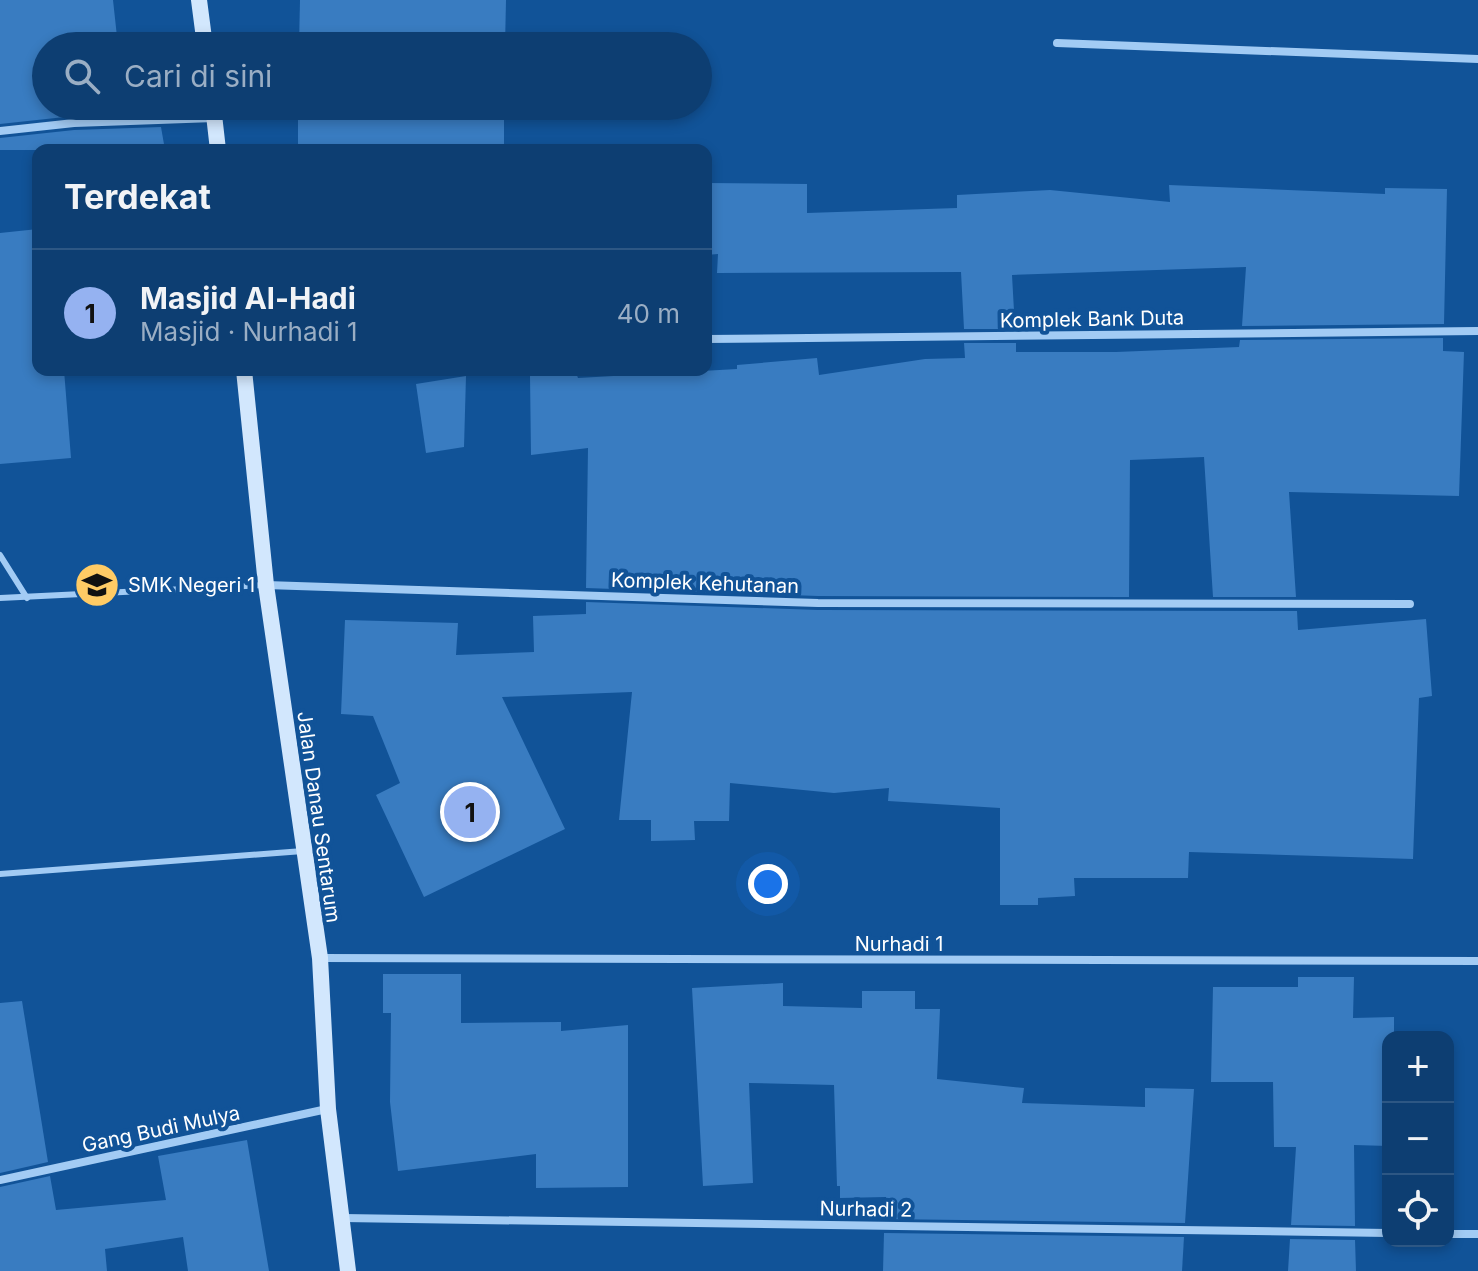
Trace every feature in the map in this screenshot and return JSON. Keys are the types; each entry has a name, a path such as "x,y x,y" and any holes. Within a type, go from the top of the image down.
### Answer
{"street":[{"path":"199,0 203,32"},
{"path":"1057,43 1478,59"},
{"path":"0,131 112,120"},
{"path":"214,120 217,144"},
{"name":"Komplek Bank Duta","path":"712,339 1478,331"},
{"name":"Jalan Danau Sentarum","path":"245,376 266,585 320,958 328,1109 348,1271"},
{"name":"Komplek Kehutanan","path":"266,585 818,603 1410,604"},
{"name":"Nurhadi 1","path":"320,958 1478,961"},
{"name":"Gang Budi Mulya","path":"0,1180 328,1109"},
{"name":"Nurhadi 2","path":"343,1218 1382,1233"},
{"path":"1454,1234 1478,1234"}],"lane":[{"path":"0,555 27,598"},
{"name":"Komplek Kehutanan","path":"0,598 266,585"},
{"path":"0,874 303,851"}],"building":[{"path":"0,0 113,0 116,32 32,32 32,120 37,120 0,124"},
{"path":"300,0 506,0 505,32 299,32"},
{"path":"298,120 504,120 504,144 298,144"},
{"path":"161,127 164,144 32,144 32,150 0,150 0,138 74,130"},
{"path":"712,183 807,184 807,213 957,208 957,195 1050,190 1170,202 1169,185 1385,194 1385,188 1447,189 1444,324 1242,326 1246,267 1012,275 1015,329 964,329 961,272 717,273 718,254 712,254"},
{"path":"32,230 32,376 64,376 71,458 0,464 0,233"},
{"path":"1443,338 1443,351 1464,352 1459,496 1289,492 1296,597 1213,597 1204,457 1130,460 1129,597 818,596 586,588 588,448 531,455 530,376 712,376 712,370 737,369 737,365 817,358 819,375 925,359 965,358 964,343 1016,343 1016,352 1116,352 1239,347 1240,340"},
{"path":"466,376 464,447 426,453 416,384"},
{"path":"586,602 818,610 1297,611 1298,630 1426,619 1432,696 1419,698 1413,859 1189,852 1188,878 1074,878 1075,896 1038,898 1038,905 1000,905 1000,808 888,801 889,788 834,793 730,783 729,821 694,821 695,840 651,841 651,820 619,820 632,692 502,697 565,829 424,897 376,795 400,783 373,716 341,714 345,620 458,623 456,655 534,652 533,616 586,614"},
{"path":"383,974 461,974 461,1023 561,1022 561,1031 628,1025 628,1187 536,1188 536,1154 398,1171 390,1102 391,1013 383,1013"},
{"path":"1298,977 1354,977 1353,1018 1394,1017 1394,1031 1382,1031 1382,1146 1354,1145 1355,1226 1291,1225 1296,1147 1274,1147 1273,1082 1211,1082 1213,987 1298,987"},
{"path":"783,983 783,1006 862,1008 862,991 915,991 915,1009 940,1009 937,1079 1024,1088 1022,1103 1145,1107 1145,1088 1194,1089 1185,1223 885,1219 886,1197 840,1198 834,1085 749,1083 753,1183 703,1186 692,988"},
{"path":"22,1001 48,1162 0,1173 0,1003"},
{"path":"247,1140 269,1271 188,1271 183,1237 105,1249 107,1271 0,1271 0,1187 50,1176 56,1210 166,1200 158,1156"},
{"path":"884,1233 1184,1237 1182,1271 883,1271"},
{"path":"1290,1239 1355,1240 1356,1271 1288,1271"}],"place":[{"name":"SMK Negeri 1","path":"97,585"},
{"name":"Masjid Al-Hadi","path":"470,812"}]}
